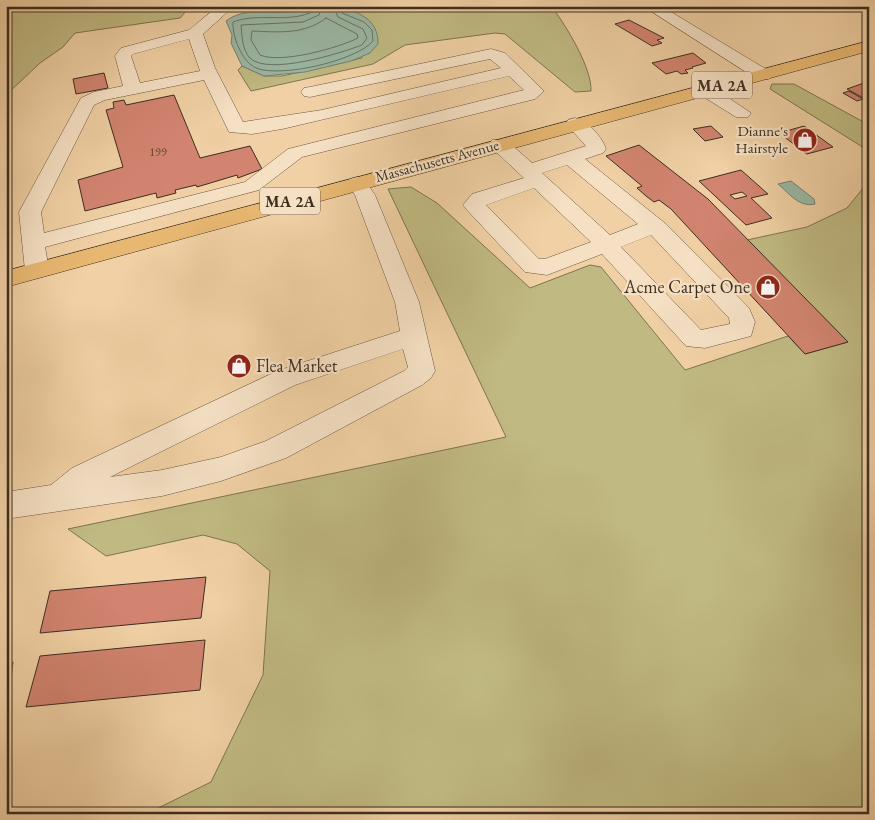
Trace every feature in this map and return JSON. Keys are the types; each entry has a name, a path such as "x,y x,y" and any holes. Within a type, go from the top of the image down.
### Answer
{"main road":[{"name":"Massachusetts Avenue","path":"6,279 499,144 869,46"}],"street":[{"path":"133,89 123,56 127,51 195,33 227,6"},
{"path":"650,6 763,75"},
{"path":"195,33 210,74 236,128 246,130 513,70"},
{"path":"33,243 252,186 264,181 282,160 296,153 534,93 534,88 499,57 486,54 310,92"},
{"path":"36,270 30,212 87,102 100,96 210,74"},
{"path":"705,90 742,113"},
{"path":"575,124 594,142 596,149 570,157 479,199 474,205 533,267 538,268 654,226"},
{"path":"499,144 606,244 695,339 705,340 742,330 743,322 740,314 654,226 570,157"},
{"path":"6,506 162,483 221,469 276,450 413,378 422,371 413,336 408,302 365,195 357,183"},
{"path":"60,497 68,487 82,477 256,391 286,378 413,336"}],"shaded area":[{"path":"6,6 186,6 188,9 180,18 75,33 63,47 40,63 6,95"},
{"path":"249,6 551,6 571,35 583,59 591,91 575,92 505,34 495,33 405,45 373,64 251,91 238,70 242,66 264,76 282,76 362,58 335,7 288,12 251,12"},
{"path":"772,84 794,84 869,125 869,151 770,89"},
{"path":"869,184 869,814 146,814 211,782 263,675 270,571 237,544 203,535 106,556 68,529 506,437 388,189 411,187 437,203 530,288 590,265 601,267 685,370 788,336 805,354 848,342 747,240 807,227 847,208 864,187"}],"water":[{"path":"317,7 348,10 366,18 377,33 378,44 370,53 351,61 305,72 264,76 242,66 231,43 232,35 226,21 240,14 289,12"},
{"path":"791,181 814,199 815,204 809,205 799,202 778,184"}],"building":[{"path":"629,20 664,38 657,40 662,43 652,46 615,24"},
{"path":"693,53 706,63 685,70 688,73 681,74 677,71 666,74 652,63"},
{"path":"104,73 108,88 76,94 73,79"},
{"path":"867,82 869,101 847,89"},
{"path":"849,91 863,99 857,101 843,93"},
{"path":"174,95 200,158 250,146 262,169 238,178 237,175 197,187 196,185 175,190 176,193 157,198 156,193 85,211 78,180 123,167 106,110 114,108 113,102 124,100 126,105"},
{"path":"711,126 723,137 705,141 693,129"},
{"name":"Dianne's Hairstyle","path":"804,126 833,147 807,154 779,133"},
{"name":"Acme Carpet One","path":"639,145 708,199 848,342 805,354 671,209 659,200 654,202 646,196 637,188 642,186 606,156"},
{"path":"741,170 768,194 751,198 772,218 746,225 699,181","holes":["742,192 747,196 735,199 730,195"]},
{"path":"206,577 201,618 40,633 50,591"},
{"path":"205,640 200,690 26,707 40,656"},
{"path":"13,662 8,705 6,705 6,664"}],"place":[{"name":"Dianne's Hairstyle","path":"805,140"},
{"name":"Acme Carpet One","path":"768,287"},
{"name":"Flea Market","path":"239,366"}]}
